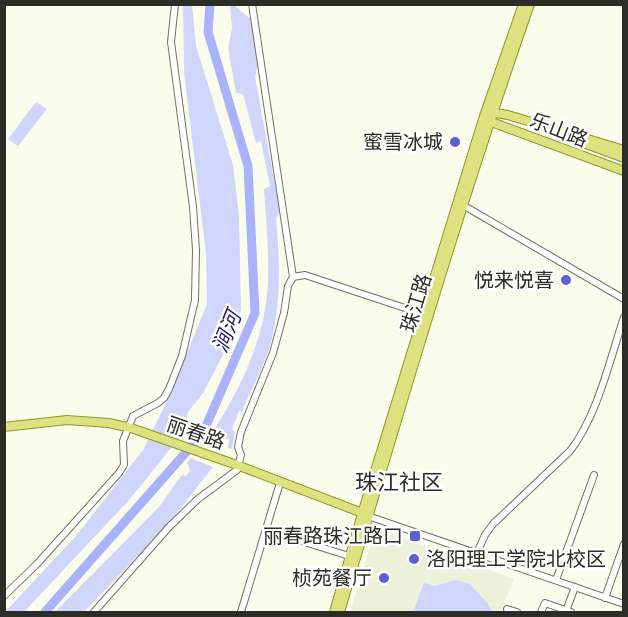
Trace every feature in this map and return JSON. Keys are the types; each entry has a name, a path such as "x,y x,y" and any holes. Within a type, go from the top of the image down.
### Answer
{"main road":[{"name":"珠江路","path":"334,612 349,556 364,515 523,4"},
{"name":"珠江路","path":"488,116 530,4"},
{"name":"乐山路","path":"488,116 508,115 624,150"},
{"path":"508,115 624,165"},
{"name":"乐山路","path":"488,116 501,125 624,171"},
{"path":"501,125 624,158"},
{"name":"珠江路","path":"340,612 364,515 423,314 461,204"},
{"name":"丽春路","path":"4,427 67,420 109,423 364,515"},
{"name":"丽春路","path":"4,431 65,426 129,430"},
{"name":"丽春路","path":"237,468 279,486 364,515"}],"street":[{"path":"4,597 119,473 124,465 123,441 133,416 164,398 182,356 195,300 196,250 193,207 171,42 175,4"},
{"path":"94,612 169,527 237,468 241,455 239,441 241,432 273,353 284,313 288,286 293,277 252,4"},
{"path":"461,204 624,299"},
{"path":"293,277 305,275 423,314"},
{"path":"477,553 493,524 579,440 591,414 624,316"},
{"path":"556,580 594,475"},
{"path":"241,612 279,486"},
{"name":"丽春路","path":"364,515 624,604"},
{"path":"266,530 349,556"},
{"path":"605,598 624,544"},
{"path":"541,612 545,603 569,612 575,587"},
{"path":"507,609 517,612"}],"shaded area":[{"path":"183,5 192,5 196,46 233,165 239,216 241,310 225,351 203,393 188,412 184,432 130,499 24,612 5,612 76,536 143,450 169,397 207,304 206,254 184,72"},
{"path":"230,5 236,5 251,19 261,50 255,77 280,212 276,218 279,285 273,336 262,367 232,429 235,432 232,449 228,448 229,439 217,436 214,444 206,442 239,386 262,324 268,281 264,189 270,186 261,141 256,143 243,94 236,93 228,48 232,28"},
{"path":"36,102 47,109 18,146 8,139"},
{"path":"191,458 213,467 168,524 84,612 55,612 159,507 181,476 184,474 185,477 190,471 187,462"},
{"name":"洛阳理工学院北校区","path":"376,528 514,579 500,612 350,612"},
{"path":"456,580 470,584 489,605 492,612 413,612 424,582 434,586"}],"waterway":[{"name":"涧河","path":"45,612 203,433 255,313 248,166 208,32 210,4"}],"place":[{"name":"蜜雪冰城","path":"455,142"},
{"name":"悦来悦喜","path":"566,280"},
{"name":"丽春路珠江路口","path":"415,536"},
{"name":"洛阳理工学院北校区","path":"414,559"},
{"name":"桢苑餐厅","path":"384,578"}],"district":[{"name":"珠江社区","path":"399,482"}]}
